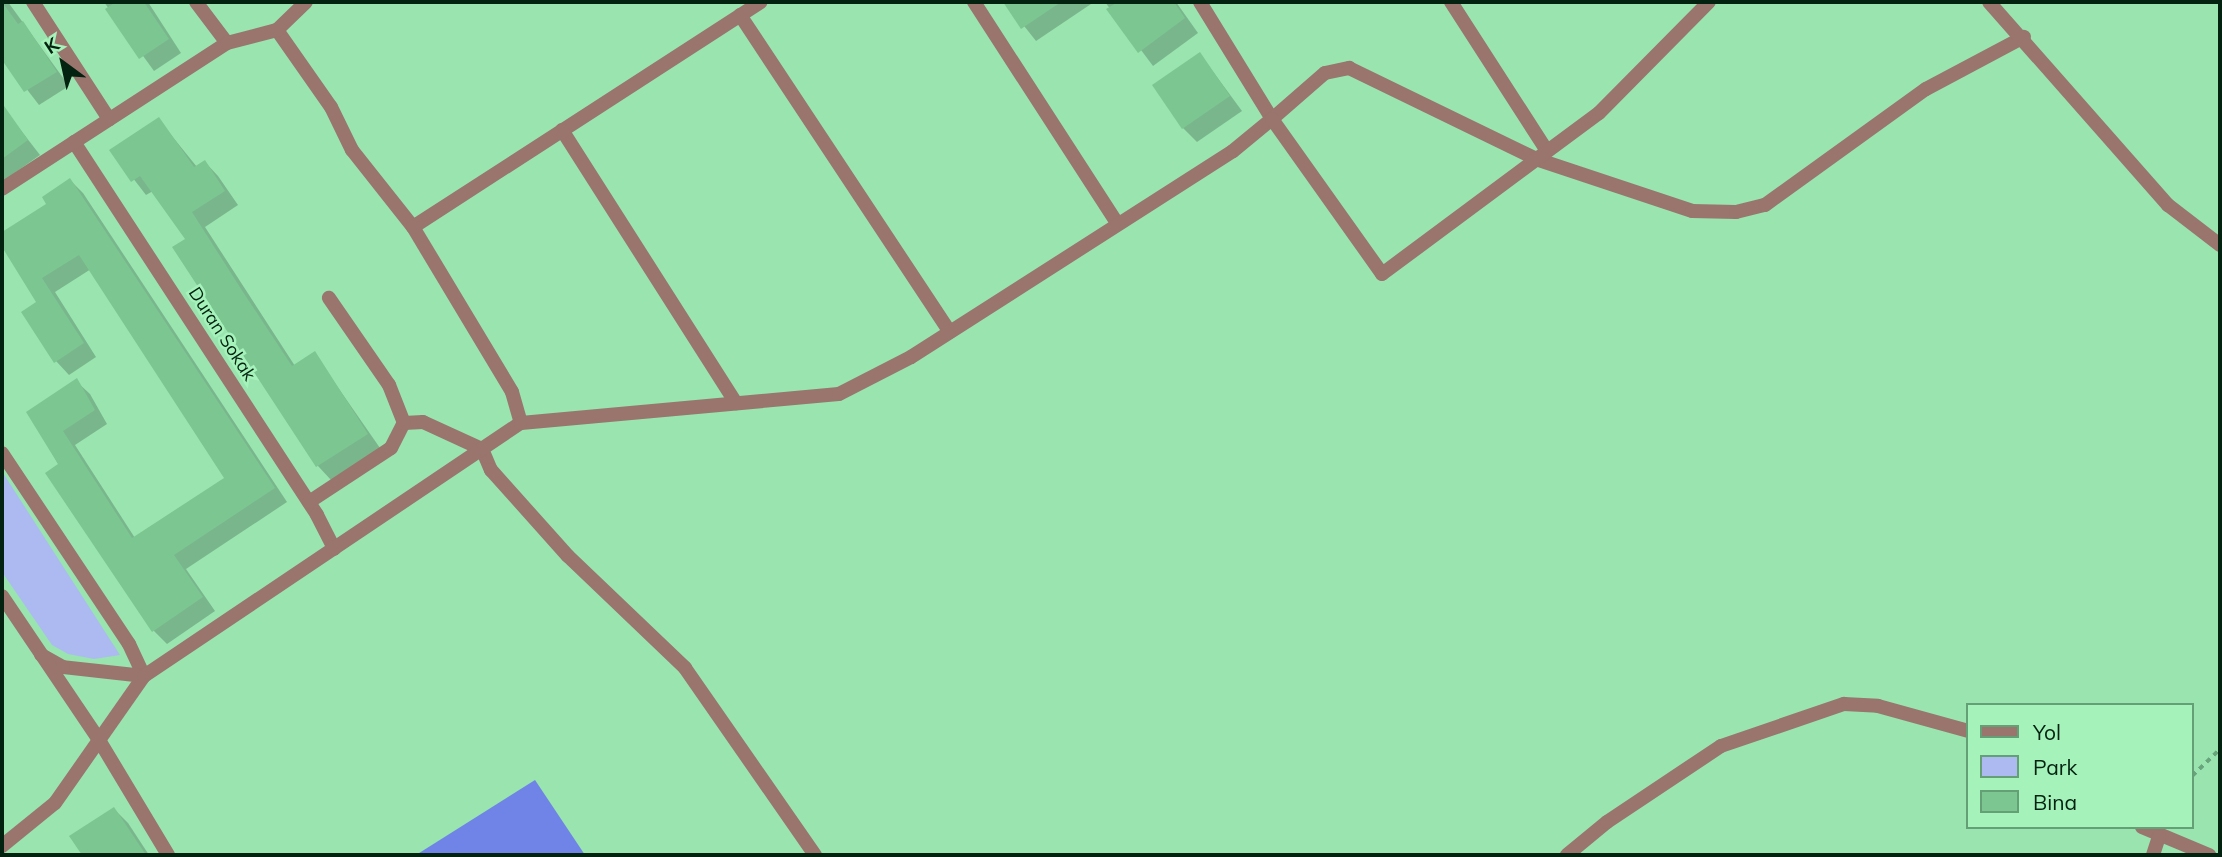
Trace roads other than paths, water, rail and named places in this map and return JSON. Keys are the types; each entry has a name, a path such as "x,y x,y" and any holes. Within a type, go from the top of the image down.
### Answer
{"street":[{"path":"33,2 109,119"},
{"path":"196,2 227,43"},
{"path":"2,190 227,43 277,30 306,2"},
{"path":"413,226 761,2"},
{"path":"974,2 1117,223"},
{"path":"1200,2 1272,119 1382,274 1599,113 1709,2"},
{"path":"1451,2 1542,155"},
{"path":"1989,2 2024,37 2168,205 2220,245"},
{"path":"740,15 950,332"},
{"path":"277,30 331,107 352,150 413,226 512,392 522,423"},
{"path":"2,846 55,803 144,676 522,423 839,394 950,332 1233,151 1325,74 1349,68 1542,155 1692,211 1736,212 1765,205 1926,89 2024,37"},
{"path":"562,130 736,403"},
{"name":"Duran Sokak","path":"74,142 309,502 334,549"},
{"path":"309,502 391,448 404,422 389,384 329,298"},
{"path":"404,422 423,422 482,449 491,470 568,555 685,668 815,855"},
{"path":"2,453 129,644 144,676"},
{"path":"2,596 99,740 169,855"},
{"path":"41,655 63,667 144,676"},
{"path":"1567,855 1607,822 1721,746 1844,704 1878,706 1966,731"},
{"path":"2146,829 2209,855"},
{"path":"2153,855 2159,836"}]}
